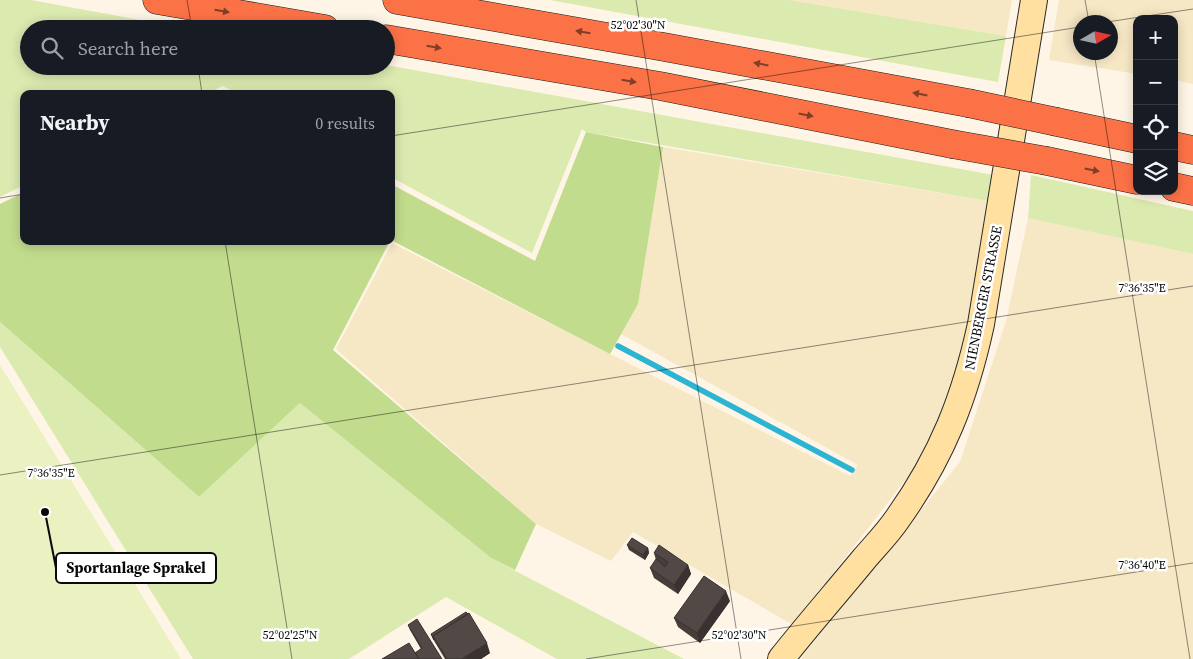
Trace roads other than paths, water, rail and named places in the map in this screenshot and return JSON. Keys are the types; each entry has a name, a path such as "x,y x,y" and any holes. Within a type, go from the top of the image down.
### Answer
{"highway":[{"path":"157,0 273,20"},
{"path":"397,0 664,46 968,103 1133,138"},
{"path":"395,41 660,86 1133,179"},
{"path":"1178,147 1193,150"},
{"path":"1178,188 1193,191"}],"street":[{"name":"NIENBERGER STRASSE","path":"781,659 897,520 919,487 938,453 962,396 973,361 981,324 1034,0"}],"waterway":[{"path":"618,346 852,470"}],"place":[{"name":"Sportanlage Sprakel","path":"45,512"}]}
